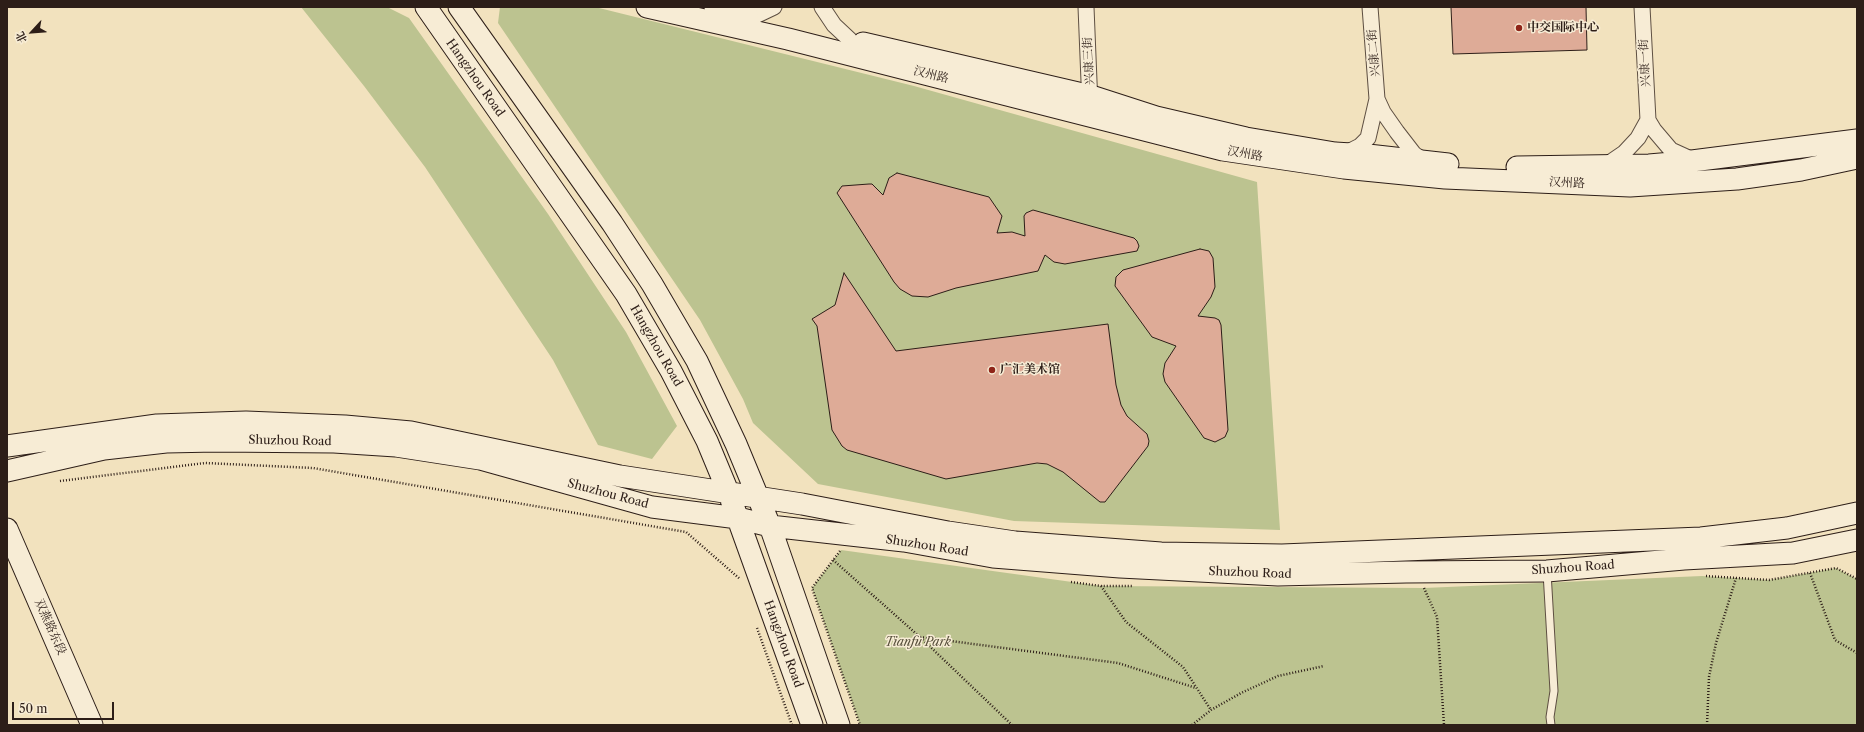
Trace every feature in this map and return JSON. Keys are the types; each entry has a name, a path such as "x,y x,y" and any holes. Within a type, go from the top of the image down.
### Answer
{"main road":[{"name":"Hangzhou Road","path":"426,7 626,294 672,371 707,441 730,494 812,725"},
{"path":"459,7 612,223 652,284 697,361 736,444 770,526 839,725"},
{"name":"汉州路","path":"647,7 1090,106 1156,117 1246,138 1344,154 1483,167 1605,166 1693,160 1857,140"},
{"name":"汉州路","path":"715,7 850,40 1090,106 1215,148 1267,158 1344,168 1445,178 1630,186 1737,179 1801,170 1857,158"},
{"name":"Shuzhou Road","path":"7,446 157,425 246,422 345,426 411,432 620,476 802,504 948,532 1015,542 1161,553 1290,554 1701,538 1787,528 1857,513"},
{"name":"Shuzhou Road","path":"7,471 104,449 166,442 298,441 396,446 480,459 652,507 738,518 770,526 904,541 992,557 1120,567 1278,575 1547,571 1684,559 1793,553 1857,540"},
{"name":"双燕路东段","path":"7,529 92,725"}],"street":[{"path":"753,17 774,7"},
{"path":"822,7 834,25 850,40"},
{"name":"兴康三街","path":"1086,7 1090,106"},
{"name":"兴康二街","path":"1370,7 1377,99"},
{"name":"兴康一街","path":"1642,7 1648,120"},
{"path":"1344,154 1360,146 1368,138 1377,99"},
{"path":"1377,99 1383,112 1414,154 1426,162"},
{"path":"1605,166 1624,153 1638,138 1648,120 1670,150 1693,160"}],"lane":[{"path":"1547,571 1554,691 1550,717 1551,725"}],"path":[{"path":"60,481 205,463 313,468 686,532 739,577 742,584"},
{"path":"833,560 920,637 1012,725"},
{"path":"1810,573 1835,640 1857,653"},
{"path":"1709,724 1709,677 1716,643 1736,578"},
{"path":"1101,586 1126,622 1183,667 1212,710"},
{"path":"1424,588 1436,617 1444,725"},
{"path":"755,621 792,725"},
{"path":"920,637 1118,662 1196,688"},
{"path":"1192,725 1212,710 1241,693 1278,676 1324,666"}],"green space":[{"path":"301,7 387,7 409,18 548,214 626,332 677,426 652,459 598,445 553,360 425,167 364,86"},
{"path":"500,7 595,7 914,86 1257,182 1280,530 1014,521 818,484 753,423 743,399 700,320 498,23"},
{"name":"Tianfu Park","path":"841,550 1101,586 1424,588 1702,576 1769,580 1836,568 1857,579 1857,725 860,725 812,588"}],"building":[{"name":"中交国际中心","path":"1451,7 1586,7 1587,50 1453,54"},
{"path":"897,173 989,197 1002,216 997,233 1012,232 1025,236 1024,216 1026,213 1033,210 1134,238 1139,246 1137,251 1065,264 1054,262 1045,255 1038,271 956,288 928,297 912,296 900,289 894,282 837,193 842,186 872,184 883,195 889,178"},
{"path":"1200,249 1209,251 1213,258 1215,287 1211,297 1198,316 1215,318 1219,320 1221,325 1228,430 1225,437 1215,442 1204,438 1165,382 1163,374 1165,363 1176,346 1152,337 1115,286 1116,277 1123,270"},
{"path":"844,273 896,351 1108,324 1116,385 1121,405 1127,416 1147,434 1149,441 1148,446 1105,502 1100,502 1063,472 1047,464 1037,463 946,479 847,450 842,446 832,430 817,326 812,319 835,305"}],"place":[{"name":"中交国际中心","path":"1519,28"},
{"name":"广汇美术馆","path":"992,370"}]}
